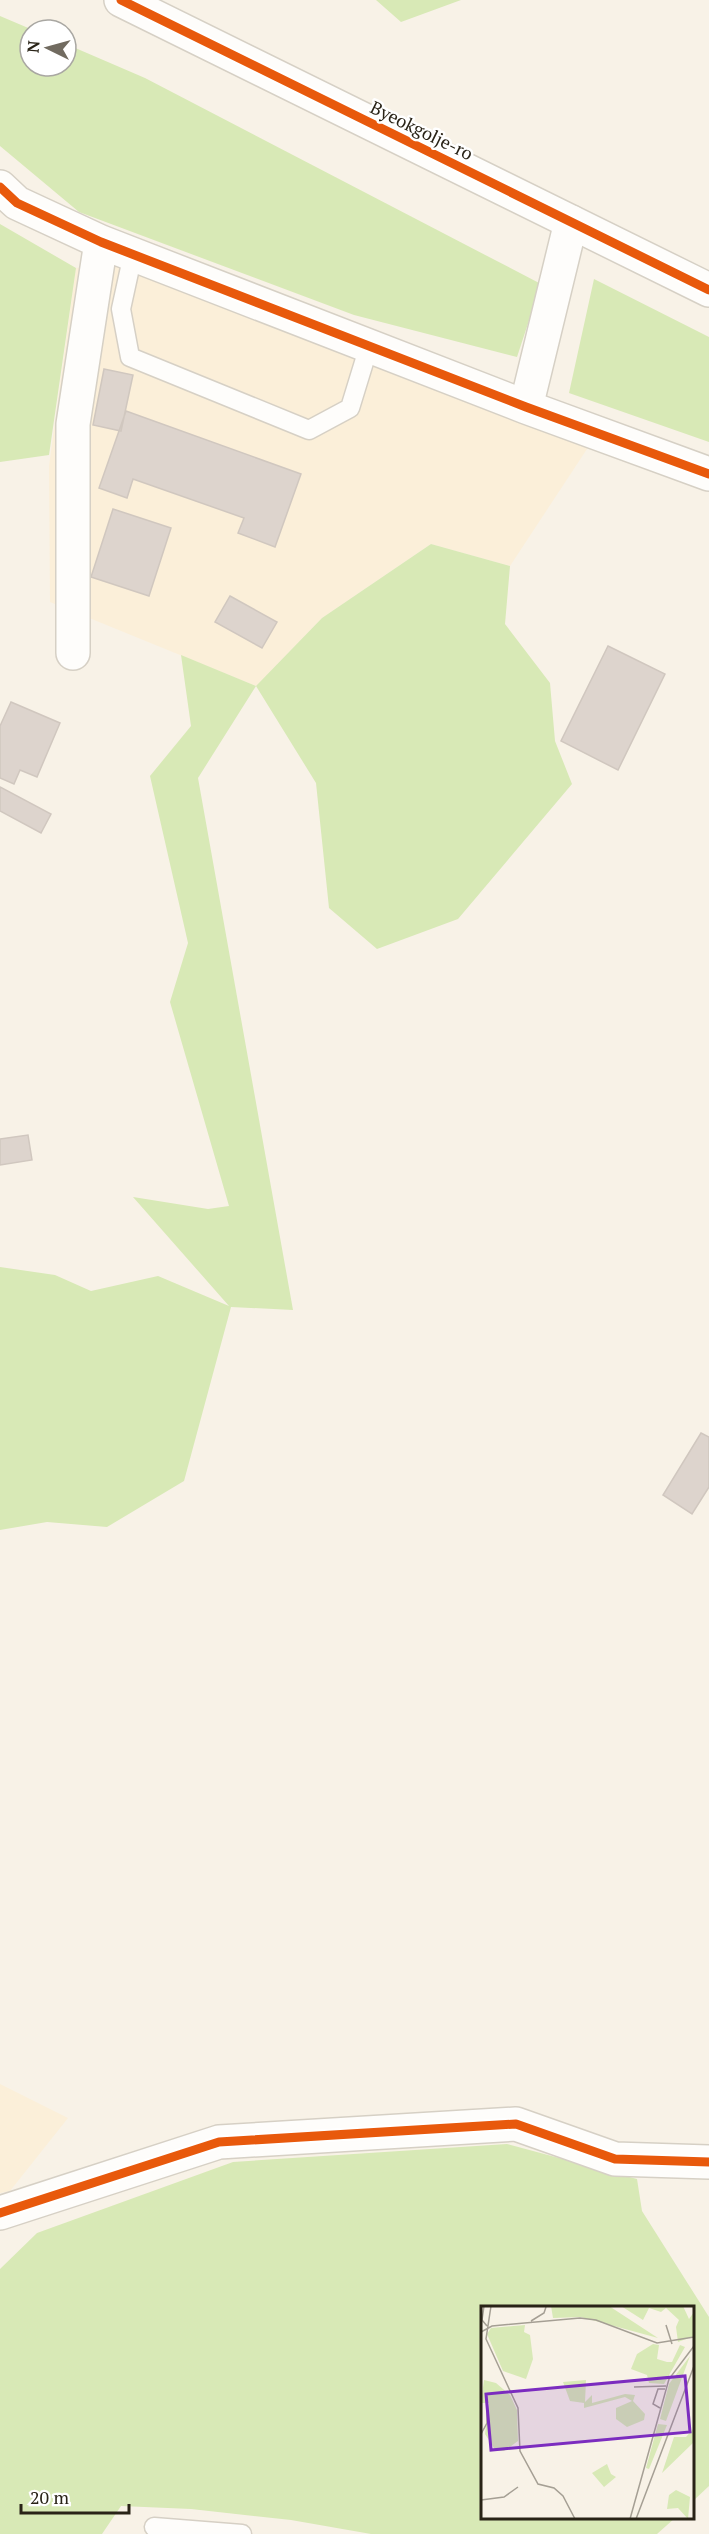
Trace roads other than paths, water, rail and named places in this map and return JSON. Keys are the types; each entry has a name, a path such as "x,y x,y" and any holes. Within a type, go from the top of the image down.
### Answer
{"street":[{"name":"Byeokgolje-ro","path":"121,0 709,290"},
{"path":"0,187 17,203 101,242 526,407 709,474"},
{"path":"526,407 572,222"},
{"path":"73,653 73,424 101,242"},
{"path":"0,2213 219,2142 516,2124 615,2159 709,2162"}],"lane":[{"path":"133,254 121,309 130,357 309,430 350,408 369,346"},
{"path":"154,2527 242,2534"}]}
